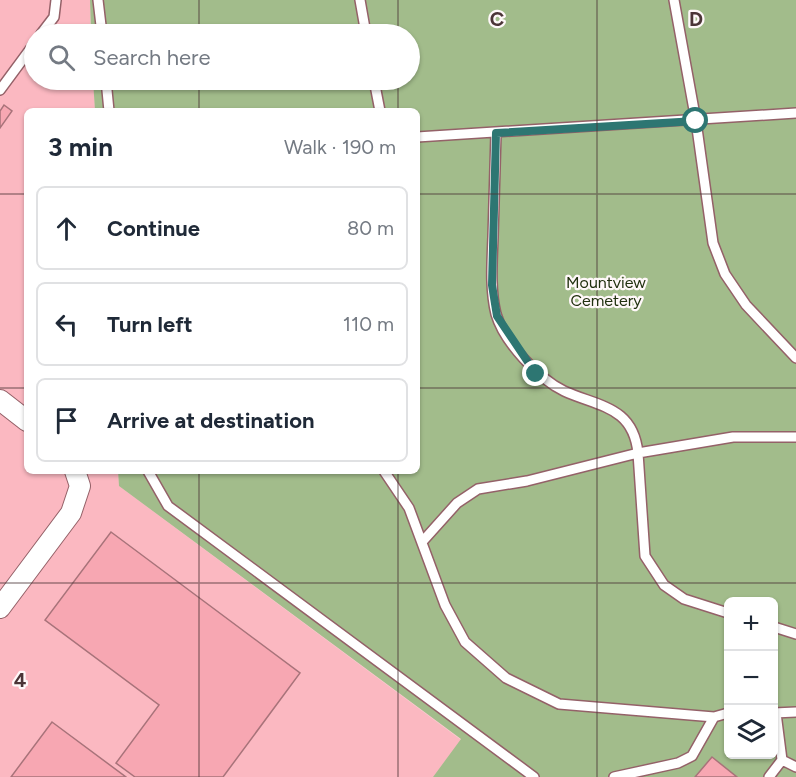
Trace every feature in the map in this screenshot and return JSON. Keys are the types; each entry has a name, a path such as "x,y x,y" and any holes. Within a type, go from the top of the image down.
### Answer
{"street":[{"path":"0,400 24,419"},
{"path":"0,608 71,513 77,478"}],"lane":[{"path":"49,24 54,17 56,0"},
{"path":"98,0 101,24"},
{"path":"360,0 364,24"},
{"path":"674,0 696,121 713,243 725,274 746,305 796,358"},
{"path":"0,90 24,58"},
{"path":"107,90 109,108"},
{"path":"376,90 379,108"},
{"path":"420,137 796,113"},
{"path":"496,133 492,285 497,316 536,374 565,391 596,401 621,416 636,434 645,556 664,585 684,599 724,611"},
{"path":"423,542 457,504 478,489 527,481 638,453 733,437 796,437"},
{"path":"150,474 168,506 534,777"},
{"path":"386,474 409,508 445,605 465,642 506,678 559,704 714,717 724,714"},
{"path":"778,628 796,633"},
{"path":"778,713 796,712"},
{"path":"614,777 678,763 692,756 714,717"},
{"path":"769,777 782,760 778,733"},
{"path":"782,760 796,767"}],"shaded area":[{"path":"0,0 90,0 90,24 24,24 24,90 94,90 95,108 24,108 24,474 118,474 119,486 461,740 433,777 0,777"}],"green space":[{"name":"Mountview Cemetery","path":"90,0 796,0 796,777 433,777 461,739 119,486 118,474 420,474 420,108 95,108 94,90 420,90 420,24 91,24"}],"building":[{"path":"4,105 12,111 0,128 0,111"},
{"path":"111,532 300,673 223,777 135,777 116,763 159,705 45,620"},
{"path":"52,722 126,777 11,777"},
{"path":"712,757 737,777 695,777"}],"route":[{"path":"536,374 516,348 497,316 492,285 496,133 696,121"}]}
